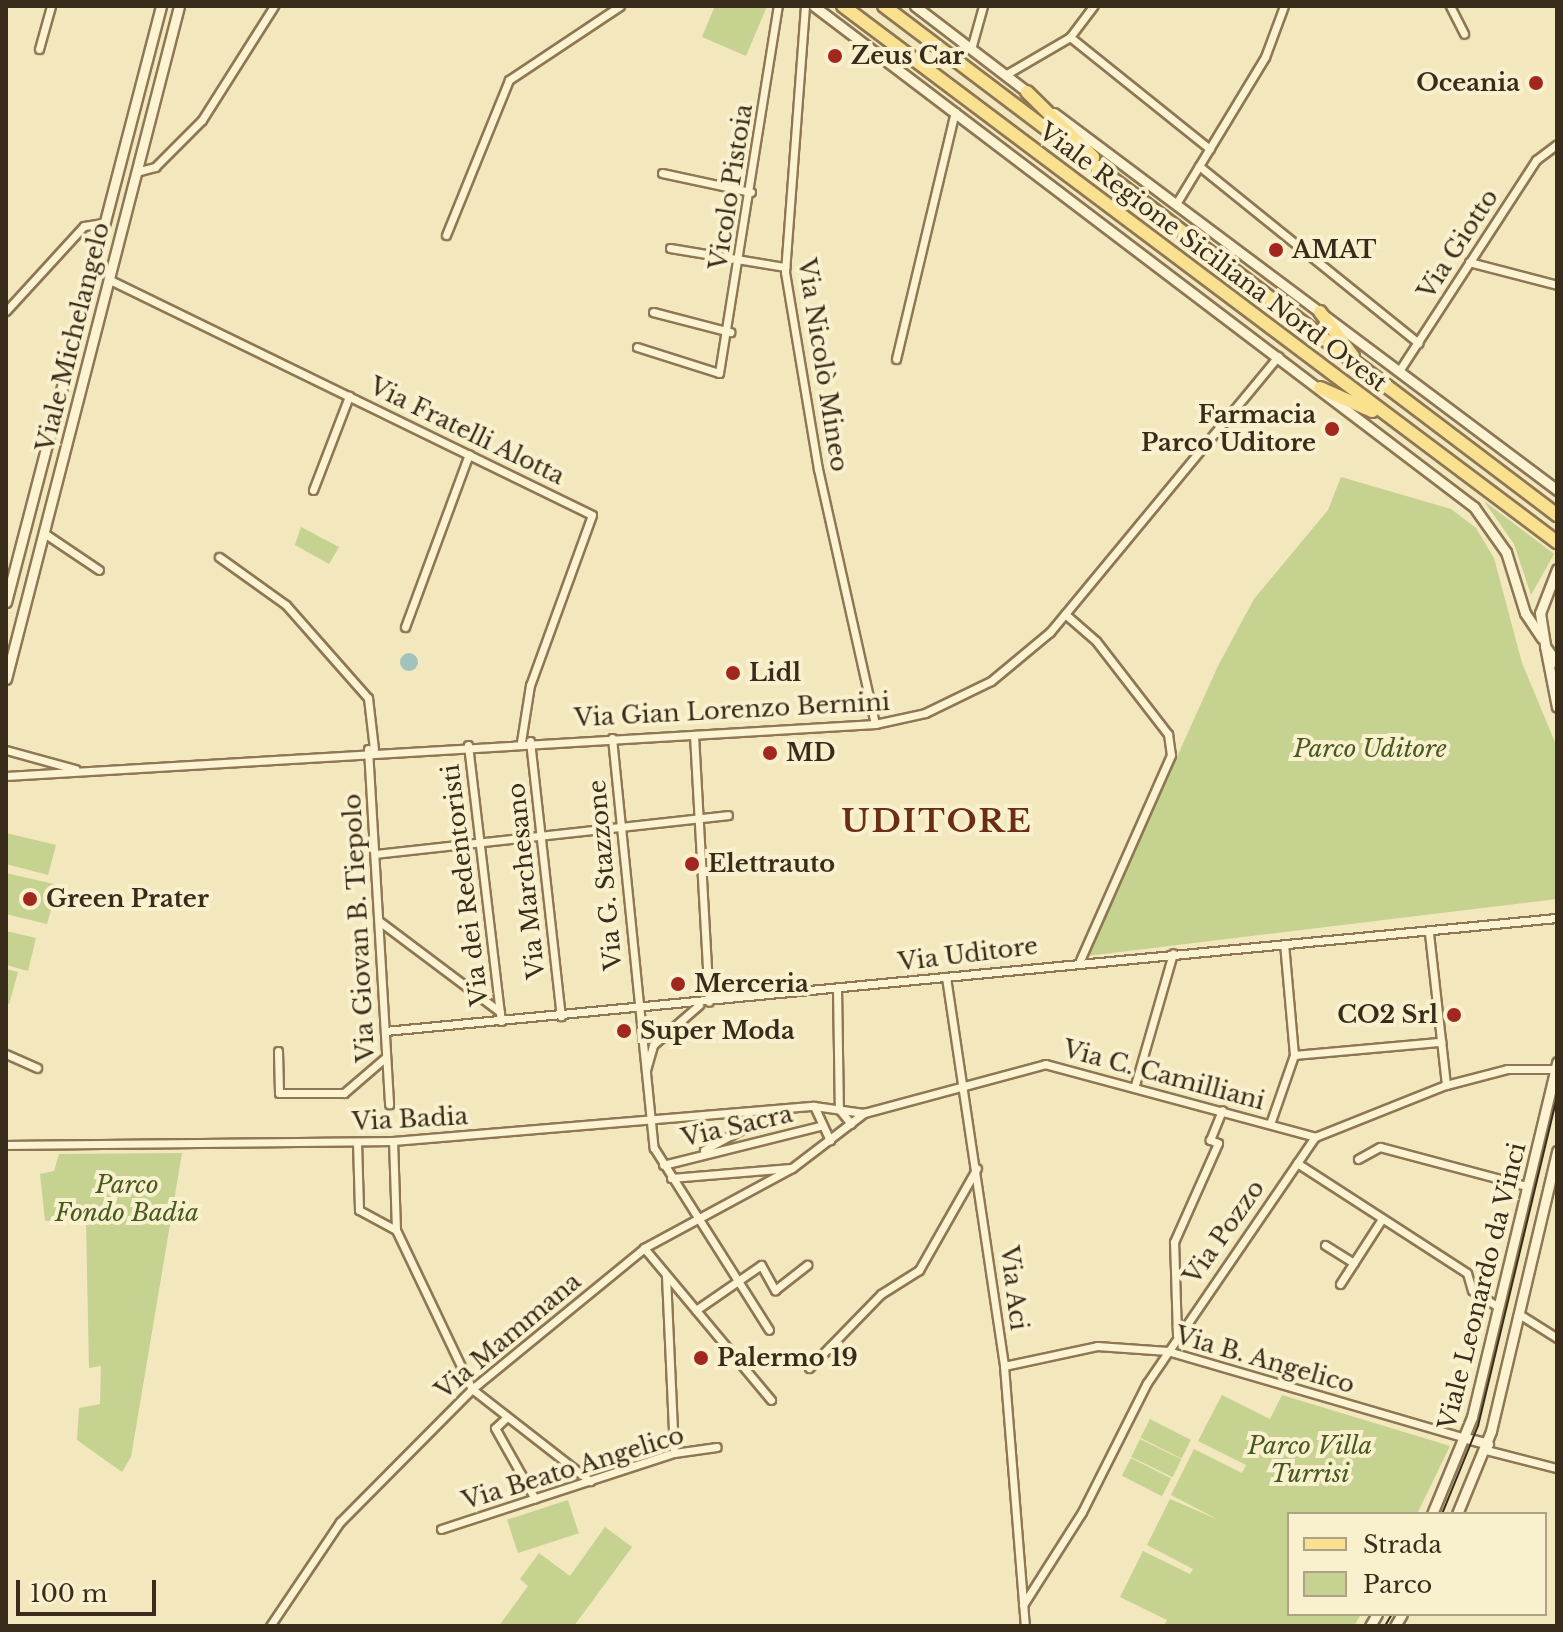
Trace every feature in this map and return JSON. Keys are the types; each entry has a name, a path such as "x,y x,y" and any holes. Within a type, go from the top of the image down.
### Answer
{"main road":[{"name":"Viale Regione Siciliana Nord Ovest","path":"843,6 1557,542"},
{"name":"Viale Regione Siciliana Nord Ovest","path":"884,6 1557,515"},
{"path":"1027,92 1139,200"},
{"path":"1320,312 1362,368"},
{"path":"1320,388 1393,420"}],"street":[{"path":"39,49 51,6"},
{"name":"Viale Michelangelo","path":"6,602 161,6"},
{"name":"Viale Michelangelo","path":"6,679 179,6"},
{"path":"136,172 155,167 202,120 274,6"},
{"path":"446,235 509,80 620,6"},
{"name":"Vicolo Pistoia","path":"637,347 719,373 730,332 778,6"},
{"name":"Via Nicolò Mineo","path":"805,6 785,267 805,403 875,724"},
{"name":"Viale Regione Siciliana Nord Ovest","path":"814,6 1320,388 1486,520 1543,642"},
{"name":"Viale Regione Siciliana Nord Ovest","path":"915,6 1557,490"},
{"path":"971,49 983,6"},
{"path":"1005,75 1070,37 1093,6"},
{"path":"1176,204 1272,43 1284,6"},
{"path":"1450,6 1464,34"},
{"path":"846,30 881,35"},
{"path":"1070,37 1210,149"},
{"path":"896,359 955,112"},
{"name":"Via Giotto","path":"1399,371 1536,160 1557,144"},
{"path":"1199,166 1251,207 1252,216 1418,343"},
{"path":"662,173 751,192"},
{"path":"6,311 84,226 103,223"},
{"path":"670,248 740,262 785,267"},
{"path":"1469,262 1557,285"},
{"name":"Via Fratelli Alotta","path":"108,279 469,454 594,520 530,685 521,742"},
{"path":"653,312 730,332"},
{"name":"Via Gian Lorenzo Bernini","path":"6,776 371,749 875,724 937,709 980,688 1065,614 1278,356"},
{"path":"313,490 349,396"},
{"path":"405,627 469,454"},
{"path":"25,529 44,533 99,570"},
{"name":"Via Giovan B. Tiepolo","path":"219,557 286,605 368,698 389,1104"},
{"path":"1557,569 1541,602 1543,642 1557,707"},
{"path":"1065,614 1096,641 1168,734 1171,755 1080,960"},
{"path":"1543,642 1557,663"},
{"path":"644,1076 653,1045 675,1018 706,1002 694,735"},
{"name":"Via G. Stazzone","path":"612,738 648,1117 663,1165 695,1221 769,1330"},
{"name":"Via Marchesano","path":"530,741 561,1016"},
{"name":"Via dei Redentoristi","path":"468,745 500,1017"},
{"name":"Via Gian Lorenzo Bernini","path":"6,750 81,771"},
{"path":"375,854 728,815"},
{"name":"Via Uditore","path":"385,1031 500,1017 561,1016 706,1002 1080,960 1429,933 1557,918"},
{"path":"379,921 500,1017"},
{"path":"1429,933 1446,1085"},
{"path":"1270,1124 1294,1055 1284,944"},
{"path":"1135,1085 1173,953"},
{"name":"Via Aci","path":"946,977 967,1080 1004,1366 1025,1626"},
{"path":"837,988 839,1109 851,1124"},
{"path":"1294,1055 1441,1042"},
{"path":"278,1051 279,1093 344,1093 386,1057"},
{"path":"6,1054 37,1068"},
{"name":"Via C. Camilliani","path":"864,1113 967,1080 1045,1064 1135,1085 1315,1137"},
{"path":"1315,1137 1446,1085 1507,1069 1556,1065"},
{"name":"Viale Leonardo da Vinci","path":"1433,1512 1466,1438 1556,1065"},
{"path":"814,1106 820,1126 830,1141"},
{"name":"Via Badia","path":"6,1145 393,1141 566,1131 648,1117 814,1106 864,1113"},
{"path":"698,1153 782,1108"},
{"path":"1177,1335 1174,1242 1218,1143 1210,1140 1222,1110"},
{"name":"Via Mammana","path":"270,1626 340,1522 472,1389 644,1248 792,1168 864,1113"},
{"name":"Via Sacra","path":"663,1165 698,1153 820,1126"},
{"name":"Via Pozzo","path":"1023,1606 1177,1335 1315,1137"},
{"path":"393,1141 396,1230 472,1389 590,1481"},
{"path":"357,1142 359,1210 396,1230"},
{"path":"1358,1159 1380,1147 1527,1186"},
{"name":"Viale Leonardo da Vinci","path":"1458,1512 1487,1447 1552,1196 1557,1151"},
{"path":"1297,1163 1380,1222 1467,1273 1472,1290 1498,1307"},
{"path":"809,1368 881,1294 919,1270 978,1166"},
{"path":"671,1178 792,1168"},
{"path":"1340,1284 1380,1222"},
{"path":"1325,1245 1354,1263"},
{"path":"644,1248 771,1400"},
{"path":"696,1310 761,1265 775,1290 807,1265"},
{"path":"666,1274 674,1453"},
{"path":"1519,1314 1557,1338"},
{"name":"Via B. Angelico","path":"1004,1366 1097,1346 1168,1351 1466,1438"},
{"path":"507,1417 495,1428 535,1499"},
{"path":"1466,1438 1556,1468"},
{"name":"Via Beato Angelico","path":"441,1529 674,1453 717,1447"}],"green space":[{"path":"715,6 767,6 746,56 702,37"},
{"name":"Parco Uditore","path":"1341,477 1451,509 1476,528 1494,558 1522,663 1557,747 1557,899 1087,956 1218,666 1254,599 1328,510"},
{"path":"1484,501 1554,554 1531,595 1514,544"},
{"path":"301,527 339,547 329,564 295,545"},
{"name":"Green Prater","path":"6,833 56,845 48,875 6,864"},
{"name":"Green Prater","path":"6,873 58,885 47,924 6,914"},
{"name":"Green Prater","path":"6,931 36,938 28,971 6,965"},
{"name":"Green Prater","path":"6,969 18,972 9,1004 6,1004"},
{"name":"Parco Fondo Badia","path":"182,1153 131,1457 122,1472 77,1440 79,1408 100,1404 101,1366 89,1368 86,1220 45,1221 40,1174 54,1171 59,1154"},
{"name":"Parco Villa Turrisi","path":"1222,1395 1270,1419 1282,1395 1450,1446 1418,1512 1287,1512 1287,1616 1360,1616 1354,1626 1164,1626 1167,1620 1120,1597 1143,1551 1190,1574 1193,1569 1147,1545 1170,1499 1219,1520 1171,1495 1194,1449 1242,1473 1246,1465 1198,1441"},
{"path":"1150,1419 1191,1440 1181,1459 1140,1438"},
{"path":"1140,1439 1181,1459 1173,1477 1131,1457"},
{"path":"1131,1458 1171,1478 1162,1496 1122,1476"},
{"path":"568,1500 579,1533 518,1553 507,1520"},
{"path":"605,1527 632,1547 574,1626 499,1626 528,1586 520,1579 539,1553 570,1576"}],"water":[{"path":"409,653 418,662 409,671 400,662"}],"tram line":[{"path":"1443,1512 1478,1426 1557,1097"},
{"path":"1385,1626 1391,1616"}],"place":[{"name":"Zeus Car","path":"835,56"},
{"name":"Oceania","path":"1536,83"},
{"name":"AMAT","path":"1276,250"},
{"name":"Farmacia Parco Uditore","path":"1332,429"},
{"name":"Lidl","path":"733,673"},
{"name":"MD","path":"770,753"},
{"name":"Elettrauto","path":"692,864"},
{"name":"Green Prater","path":"30,899"},
{"name":"Merceria","path":"678,984"},
{"name":"CO2 Srl","path":"1454,1015"},
{"name":"Super Moda","path":"624,1031"},
{"name":"Palermo 19","path":"701,1358"}],"district":[{"name":"UDITORE","path":"937,821"}]}
